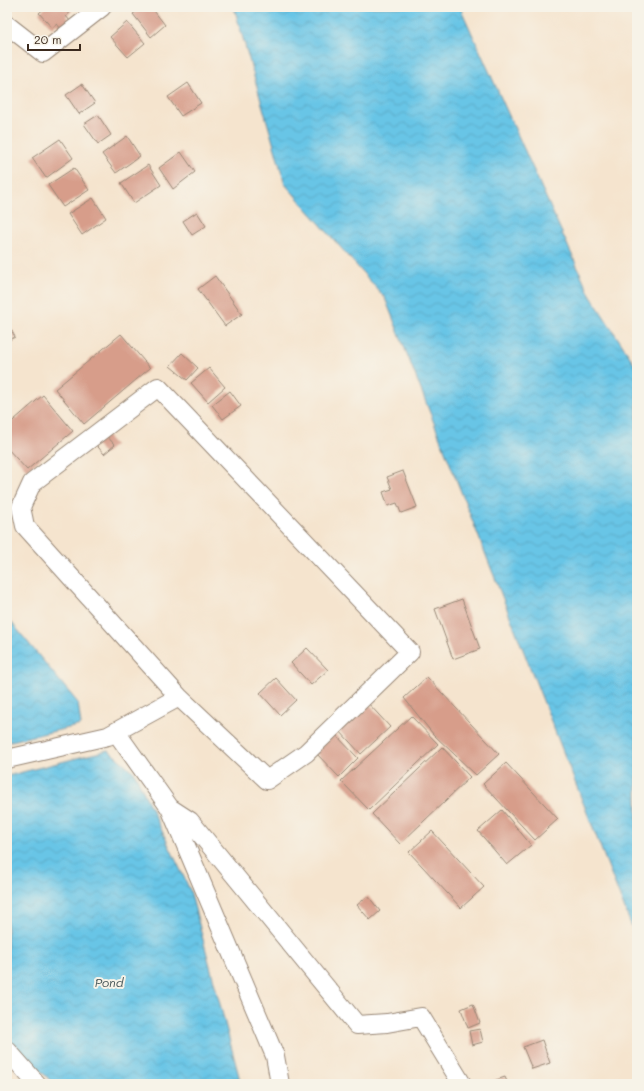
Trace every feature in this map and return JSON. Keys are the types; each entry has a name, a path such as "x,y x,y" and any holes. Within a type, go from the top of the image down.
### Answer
{"street":[{"path":"7,25 43,53 102,7"},
{"path":"158,387 410,652 306,753 267,780 179,697 25,526 21,507 32,483 158,387"},
{"path":"7,759 108,736 179,697"},
{"path":"116,732 170,808 275,1056 280,1084"},
{"path":"170,808 190,821 357,1025 387,1023 421,1017 462,1084"},
{"path":"7,1050 37,1084"}],"water":[{"path":"234,7 460,7 590,295 637,368 637,940 385,298 285,184"},
{"path":"7,617 78,703 81,725 7,742"},
{"name":"Pond","path":"108,750 134,772 190,890 241,1084 54,1084 7,1038 7,776"}],"building":[{"path":"46,7 68,7 72,11 66,16 70,21 61,29 57,24 52,28 39,13"},
{"path":"142,7 151,7 165,25 151,37 133,14"},
{"path":"127,22 145,43 128,57 110,37"},
{"path":"188,83 201,103 181,116 168,97"},
{"path":"82,84 95,103 79,114 66,95"},
{"path":"98,115 111,135 98,144 84,124"},
{"path":"127,136 140,156 116,173 102,154"},
{"path":"60,139 73,158 46,178 32,158"},
{"path":"181,152 195,172 173,189 159,168"},
{"path":"148,165 161,185 134,203 121,183"},
{"path":"74,168 89,190 63,207 48,185"},
{"path":"93,198 106,218 82,235 68,214"},
{"path":"197,212 206,226 192,235 183,221"},
{"path":"215,276 242,314 225,326 198,289"},
{"path":"7,322 15,337 7,341"},
{"path":"121,334 150,368 84,424 55,389"},
{"path":"182,353 198,368 187,380 170,366"},
{"path":"209,368 225,387 208,402 191,383"},
{"path":"230,391 241,406 223,419 212,405"},
{"path":"43,395 73,431 27,470 7,448 7,426"},
{"path":"103,432 115,445 104,454 93,441"},
{"path":"403,471 417,507 401,513 397,503 388,506 383,492 392,489 387,477"},
{"path":"462,599 480,649 453,659 435,609"},
{"path":"307,648 328,670 311,685 291,663"},
{"path":"427,677 499,754 476,775 433,734 404,698"},
{"path":"276,678 296,700 280,715 260,693"},
{"path":"367,702 390,727 361,754 338,729"},
{"path":"411,716 438,744 369,810 341,781"},
{"path":"334,733 358,758 339,777 315,752"},
{"path":"442,747 470,777 400,844 372,814"},
{"path":"506,763 558,819 535,840 483,784"},
{"path":"502,810 531,845 507,865 478,831"},
{"path":"432,831 484,887 461,908 409,852"},
{"path":"368,896 380,911 370,920 357,905"},
{"path":"473,1004 480,1023 468,1028 461,1009"},
{"path":"480,1029 483,1042 472,1045 469,1031"},
{"path":"542,1040 550,1063 532,1069 523,1047"},
{"path":"505,1077 508,1084 485,1084"}]}
